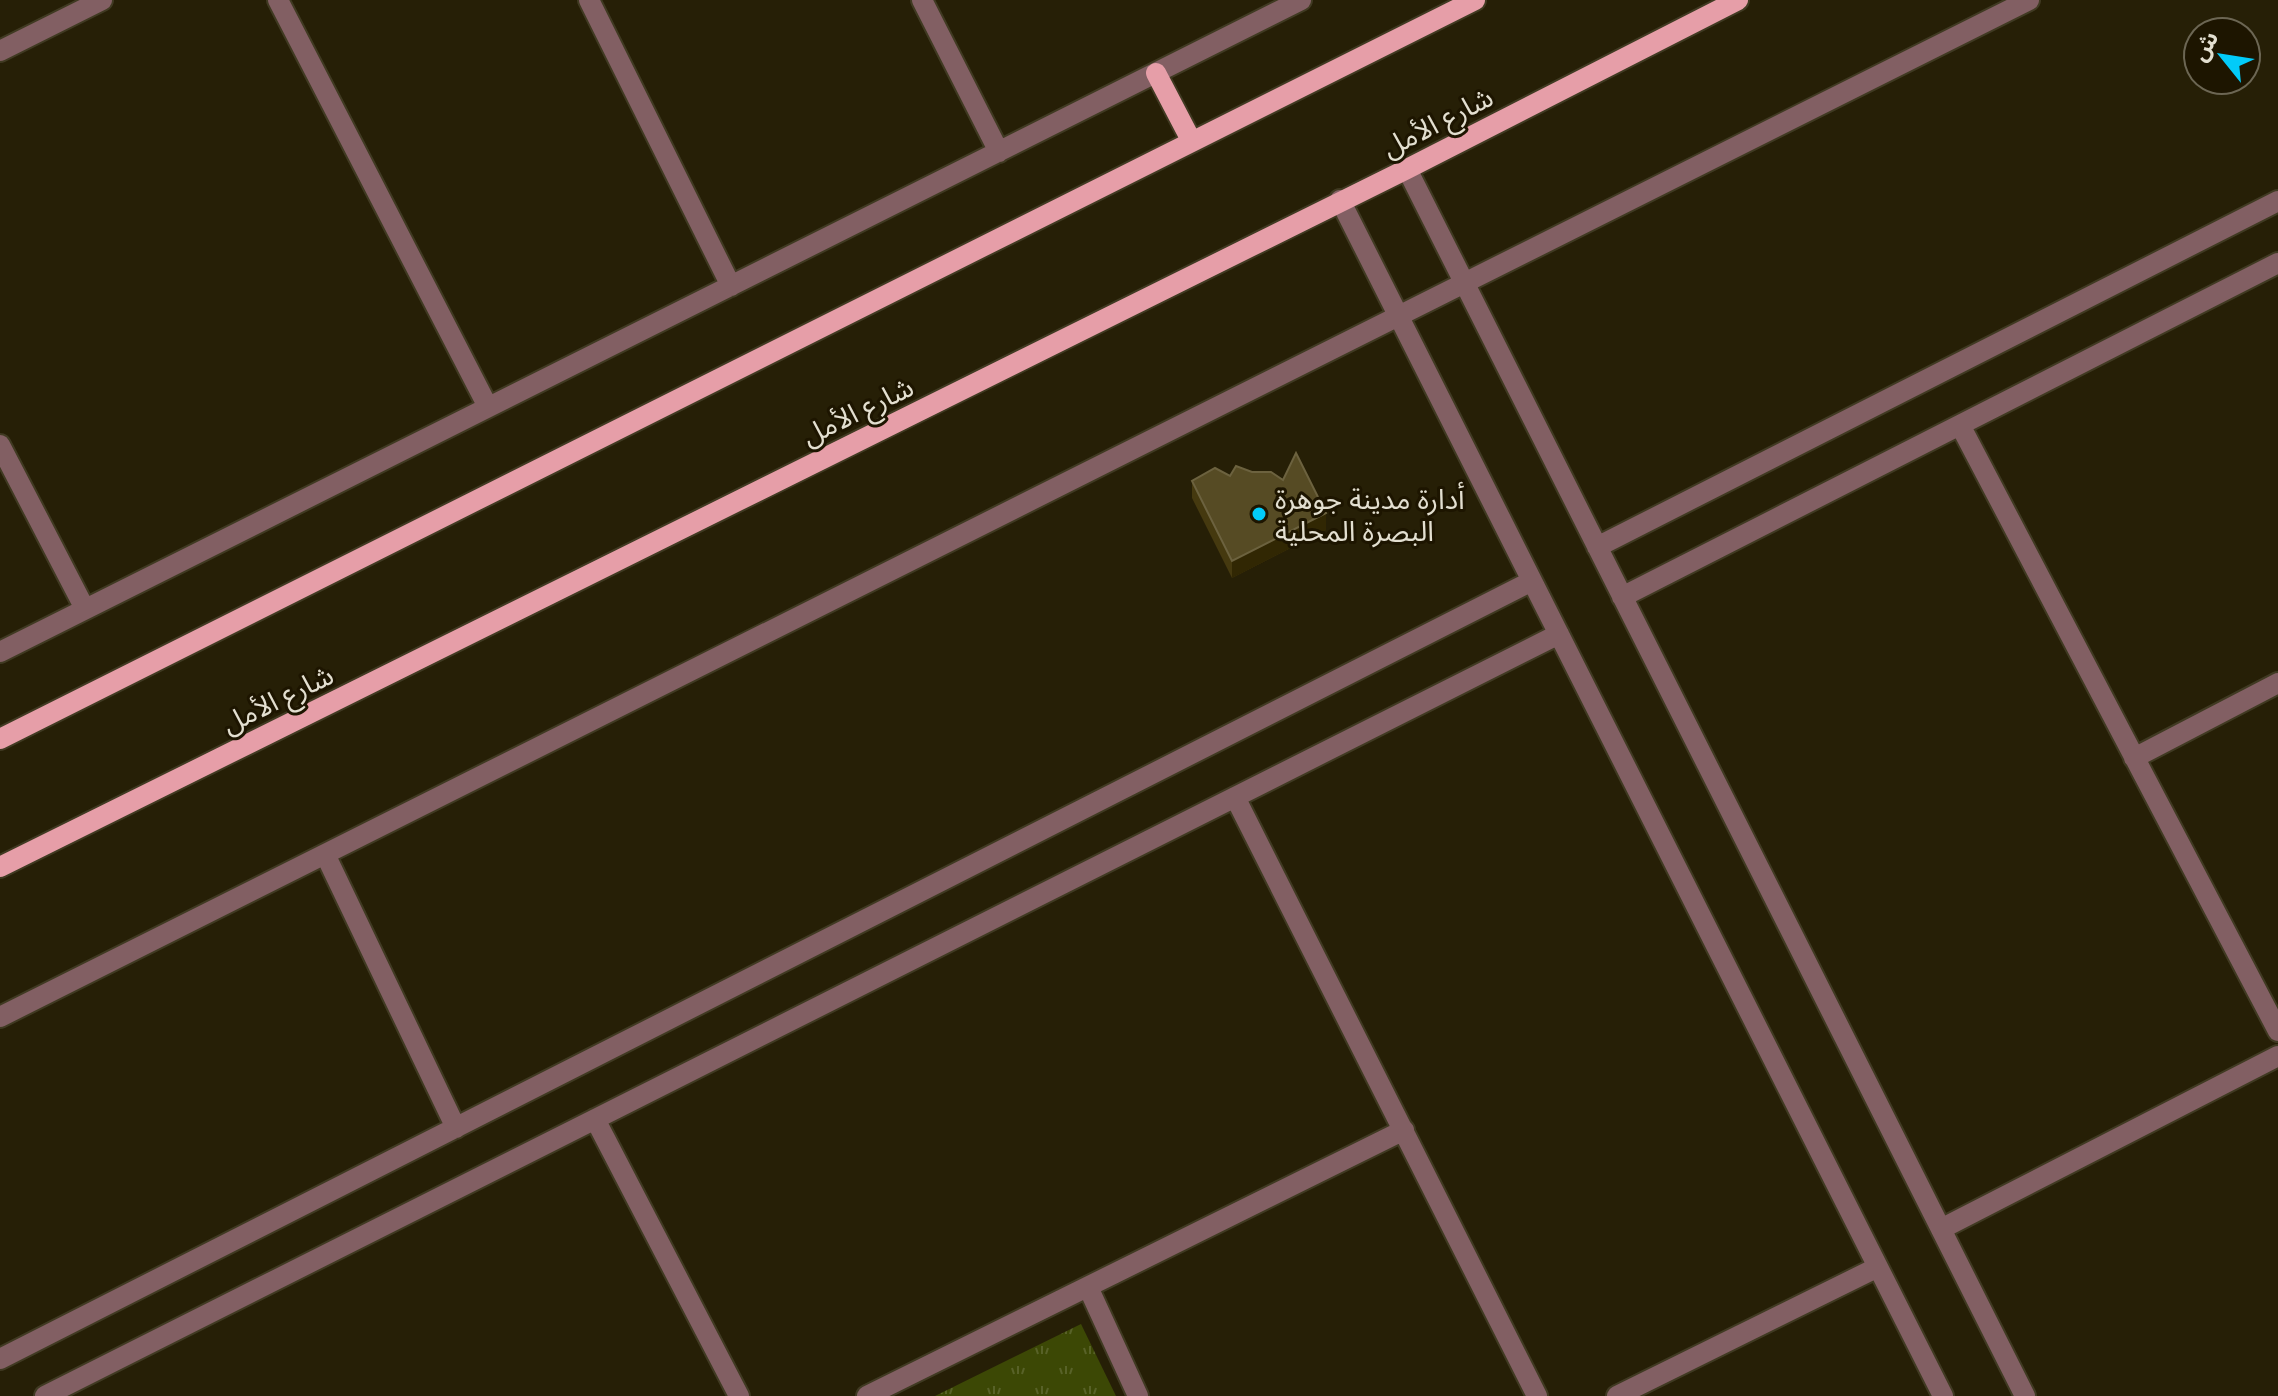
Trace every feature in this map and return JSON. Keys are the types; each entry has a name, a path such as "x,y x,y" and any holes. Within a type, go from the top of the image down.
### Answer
{"main road":[{"path":"0,739 1475,0"},
{"name":"شارع الأمل","path":"0,867 1407,169 1738,0"},
{"path":"1156,73 1192,142"}],"street":[{"path":"0,51 102,0"},
{"path":"278,0 488,407"},
{"path":"589,0 731,286"},
{"path":"922,0 999,152"},
{"path":"0,652 1156,73 1260,9 1301,0"},
{"path":"0,1017 2029,0"},
{"path":"1407,169 2025,1396"},
{"path":"1340,200 1943,1396"},
{"path":"1597,547 2278,201"},
{"path":"1622,597 2278,263"},
{"path":"1960,425 2278,1031"},
{"path":"0,445 85,609"},
{"path":"0,1359 1532,581"},
{"path":"45,1396 1559,634"},
{"path":"2134,758 2278,683"},
{"path":"1235,797 1537,1396"},
{"path":"325,854 456,1128"},
{"path":"1941,1229 2278,1056"},
{"path":"595,1119 739,1396"},
{"path":"867,1396 1404,1130"},
{"path":"1617,1396 1878,1267"},
{"path":"1088,1287 1138,1396"}],"green space":[{"path":"1081,1324 1116,1396 935,1396"}],"building":[{"name":"أدارة مدينة جوهرة البصرة المحلية","path":"1296,453 1326,513 1232,561 1192,481 1215,468 1230,476 1236,466 1252,472 1271,472 1283,480"}],"place":[{"name":"أدارة مدينة جوهرة البصرة المحلية","path":"1259,514"}]}
